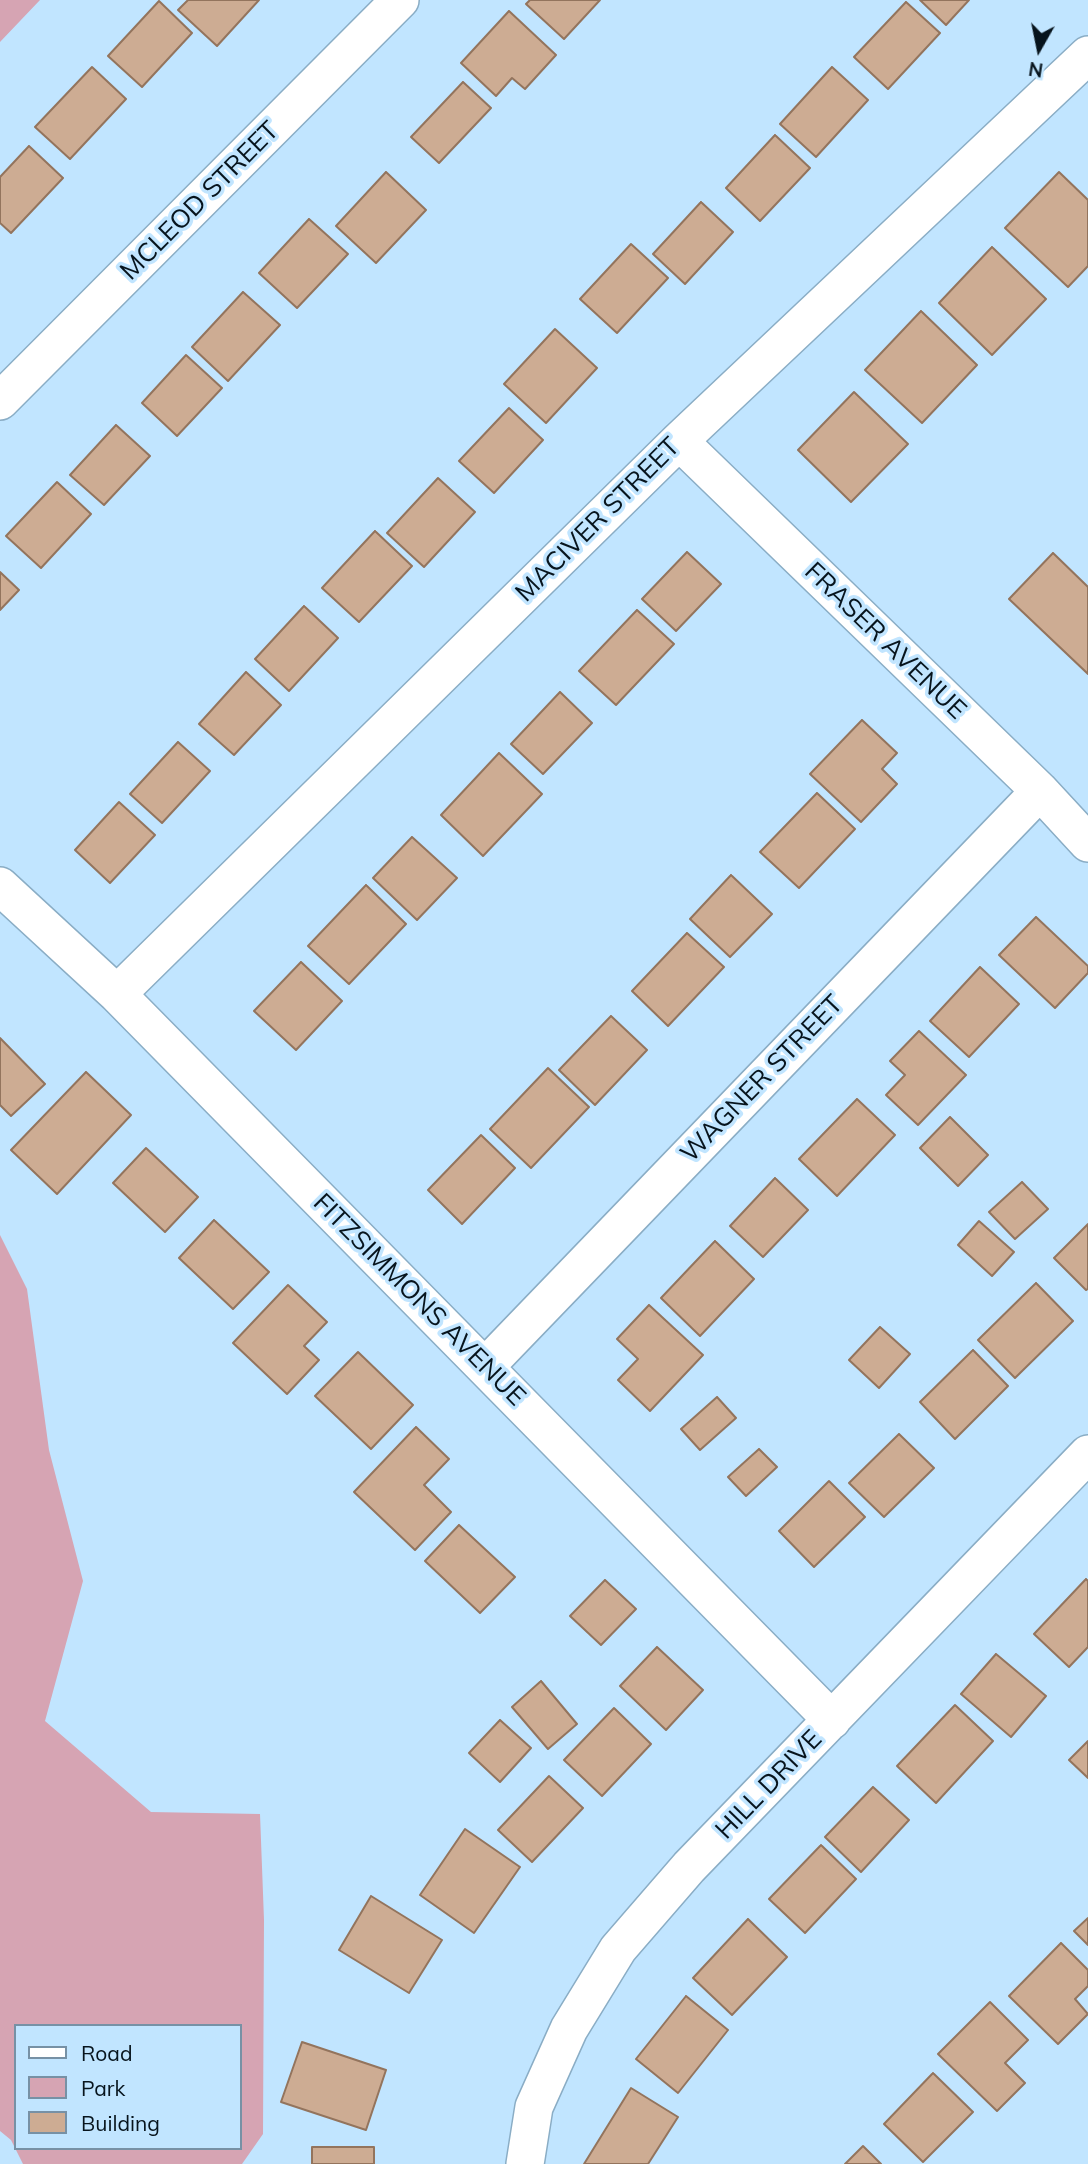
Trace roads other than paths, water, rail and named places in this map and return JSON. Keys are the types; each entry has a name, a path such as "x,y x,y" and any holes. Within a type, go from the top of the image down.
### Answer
{"street":[{"name":"MCLEOD STREET","path":"0,401 400,0"},
{"name":"MACIVER STREET","path":"117,994 679,441 1088,55"},
{"name":"FRASER AVENUE","path":"679,441 1040,791 1088,842"},
{"name":"WAGNER STREET","path":"485,1367 1040,791"},
{"name":"FITZSIMMONS AVENUE","path":"0,886 117,994 832,1720"},
{"name":"HILL DRIVE","path":"525,2164 534,2107 569,2029 618,1948 689,1867 1088,1454"}]}
